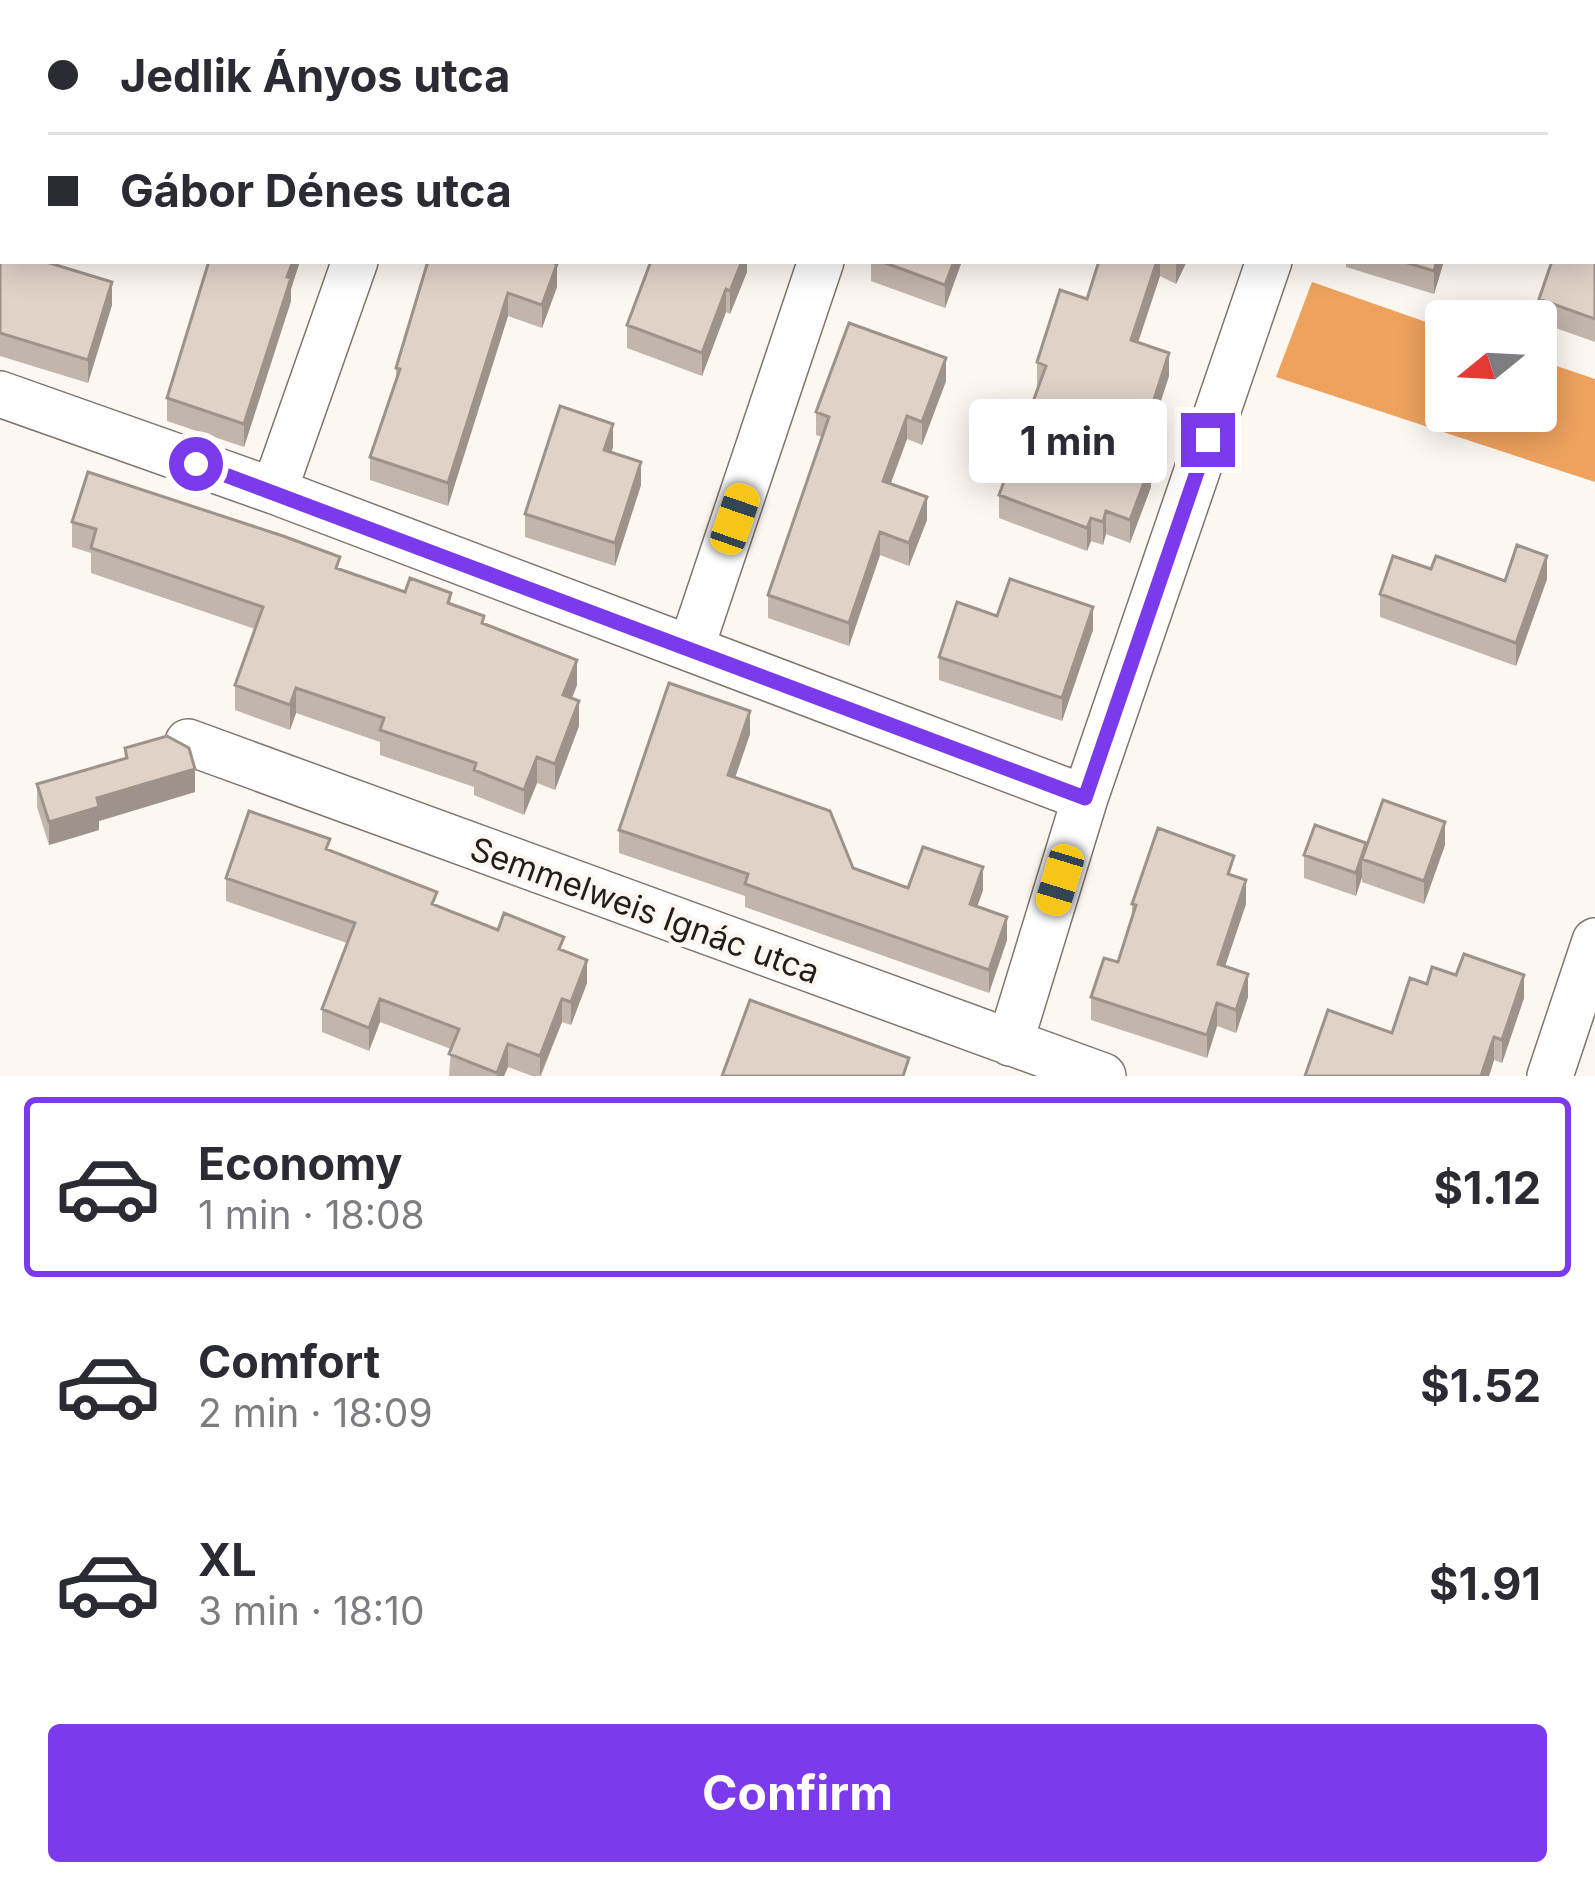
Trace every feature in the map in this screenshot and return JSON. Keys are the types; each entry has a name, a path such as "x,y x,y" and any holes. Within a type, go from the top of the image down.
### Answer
{"street":[{"path":"274,491 354,264"},
{"path":"691,648 820,264"},
{"path":"1010,1043 1085,798 1268,264"},
{"path":"0,394 274,491 1085,798"},
{"name":"Semmelweis Ignác utca","path":"188,742 1103,1076"},
{"path":"1550,1076 1595,941"}],"shaded area":[{"path":"1312,282 1425,322 1425,426 1276,377"},
{"path":"1557,366 1595,379 1595,482 1443,432 1557,432"}],"building":[{"path":"0,264 53,264 112,282 88,360 0,333"},
{"path":"208,264 292,264 244,424 167,398"},
{"path":"427,264 557,264 542,305 508,293 448,483 370,457 400,369 396,368"},
{"path":"650,264 741,264 702,353 627,325"},
{"path":"888,264 953,264 945,285"},
{"path":"1098,264 1156,264 1131,340 1169,353 1135,458 1151,464 1130,520 1106,511 1103,522 1091,518 1087,528 999,495 1046,366 1037,362 1060,290 1087,299"},
{"path":"1551,264 1595,264 1595,319 1557,305 1557,300 1542,300"},
{"path":"849,323 946,358 922,422 907,416 883,481 927,497 909,543 880,532 849,623 768,595 829,417 816,412"},
{"path":"560,406 613,424 604,450 641,462 615,543 525,514"},
{"path":"88,472 340,557 336,568 405,592 410,578 451,593 448,603 484,616 482,623 577,660 563,695 579,701 555,764 537,757 524,790 474,770 476,763 380,730 384,718 296,688 290,705 235,685 263,607 91,548 96,529 72,522"},
{"path":"1517,545 1547,556 1516,643 1380,594 1393,556 1431,569 1436,556 1505,581"},
{"path":"1010,579 1093,607 1062,698 939,657 957,602 997,616"},
{"path":"669,683 750,711 728,775 830,811 853,868 908,888 923,847 983,867 970,904 1007,917 989,970 745,884 748,874 619,830"},
{"path":"167,736 189,748 195,769 97,798 99,807 49,822 37,784 127,758 125,748"},
{"path":"1383,800 1445,822 1424,881 1362,859"},
{"path":"249,811 330,839 326,849 437,892 432,904 498,930 504,913 564,937 559,949 587,960 571,1002 562,999 540,1056 508,1044 497,1073 449,1054 459,1029 380,999 369,1028 322,1009 355,923 226,878"},
{"path":"1315,825 1366,843 1356,873 1304,855"},
{"path":"1158,828 1234,856 1228,874 1246,880 1218,964 1248,974 1236,1010 1217,1003 1207,1035 1091,997 1104,958 1118,962"},
{"path":"1464,954 1524,975 1502,1040 1494,1037 1481,1076 1305,1076 1328,1010 1392,1033 1410,978 1427,984 1432,967 1456,975"},
{"path":"750,1000 909,1058 903,1076 722,1076"}],"route":[{"path":"196,464 1085,798 1208,440"}]}
